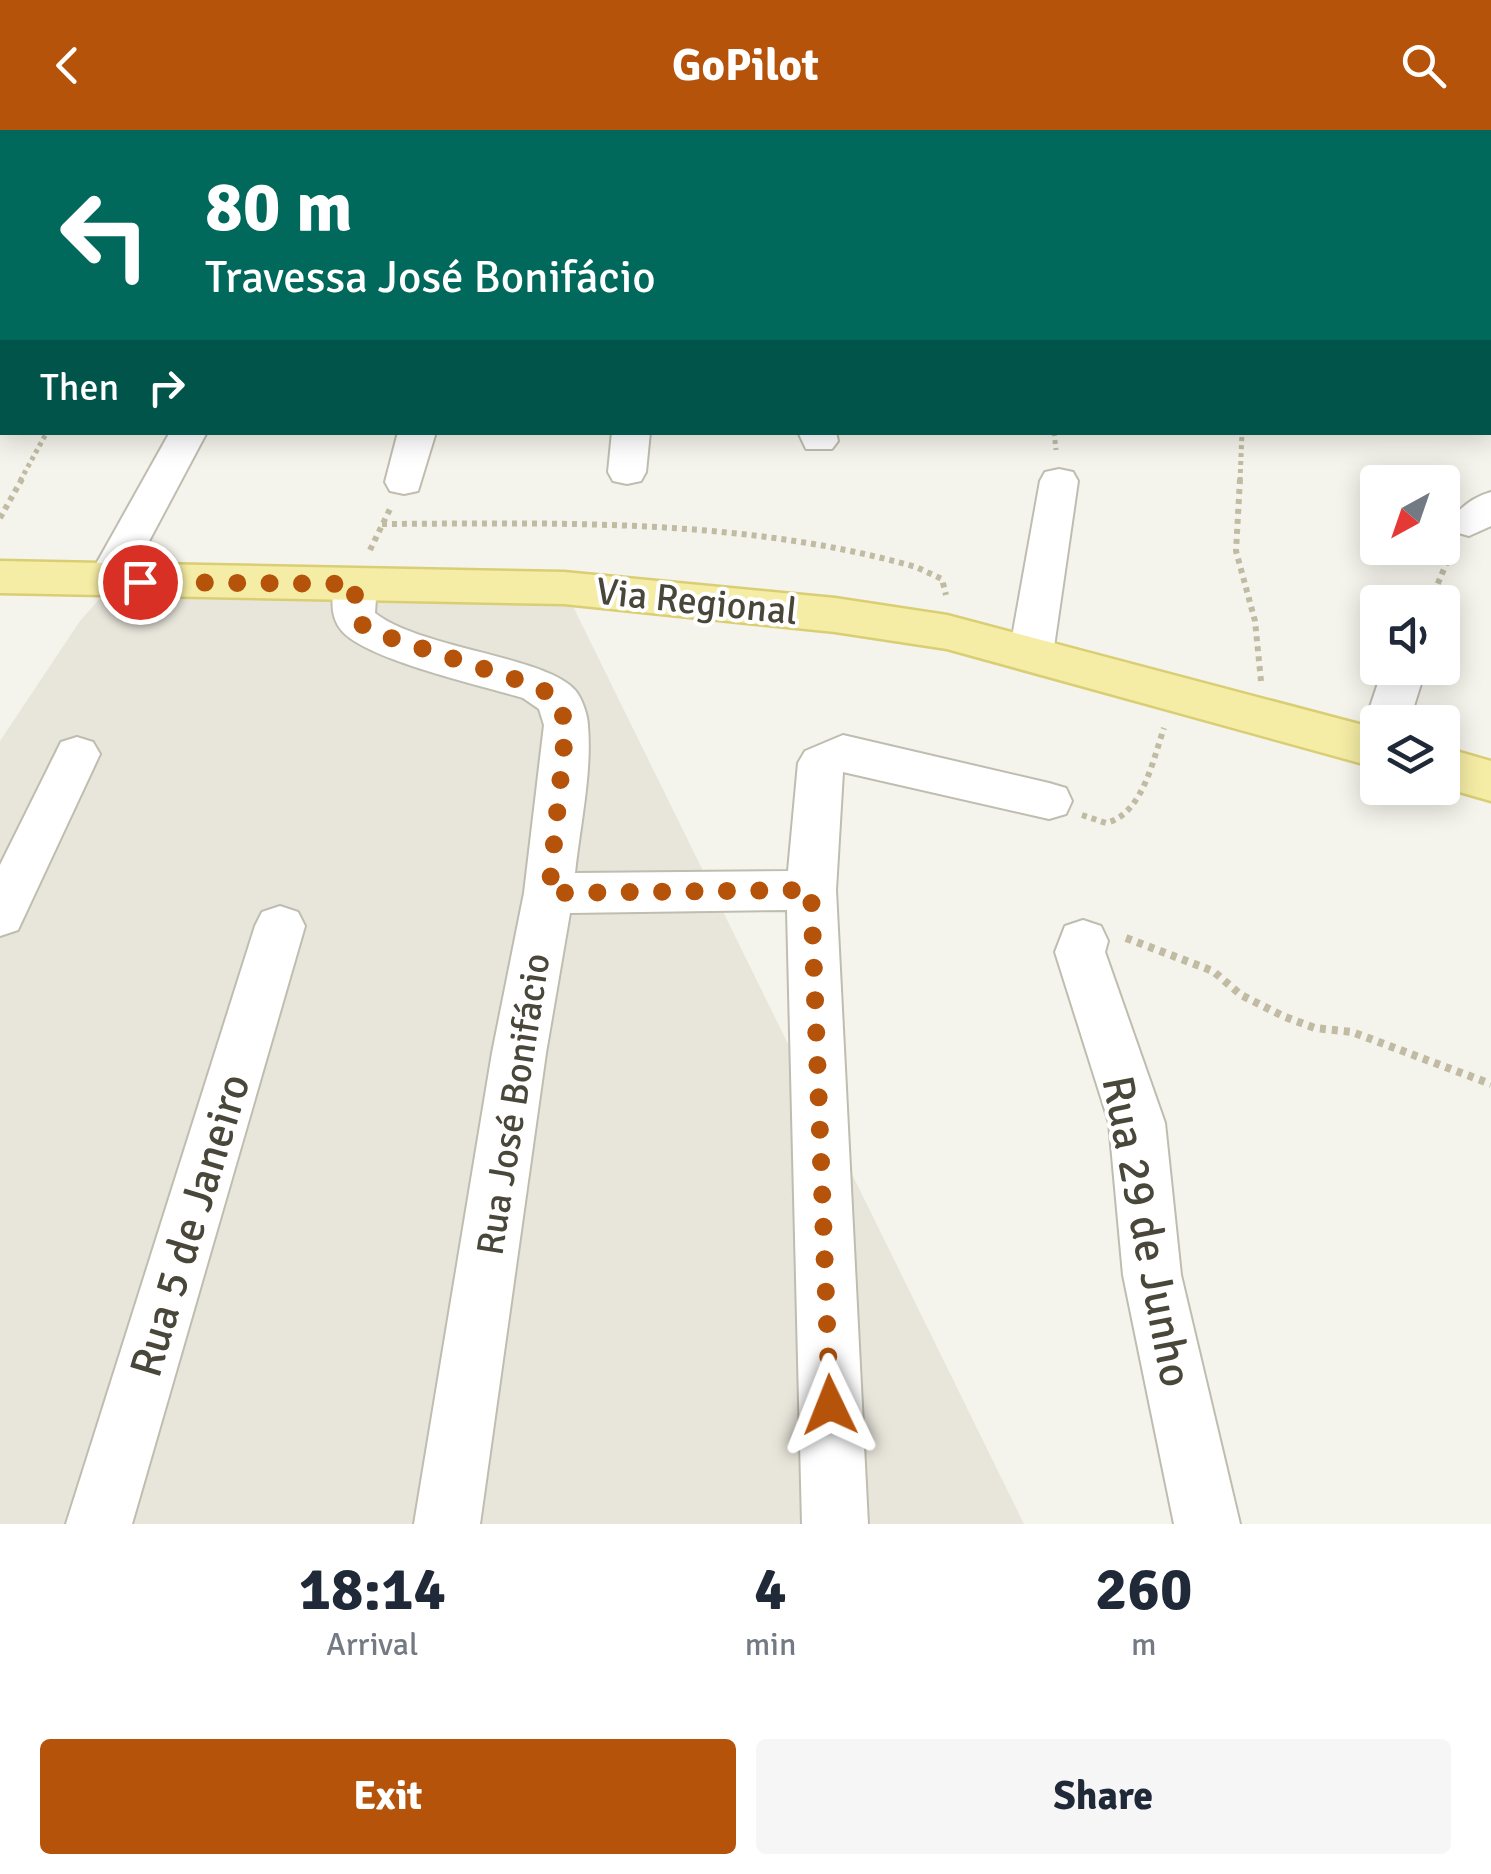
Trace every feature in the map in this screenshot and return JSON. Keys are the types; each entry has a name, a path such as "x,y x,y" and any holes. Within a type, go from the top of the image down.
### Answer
{"main road":[{"name":"Via Regional","path":"0,577 564,588 723,601 947,632 1360,744"},
{"path":"1460,772 1491,781"}],"street":[{"path":"108,582 187,435"},
{"path":"404,482 417,435"},
{"path":"627,472 631,435"},
{"path":"1031,654 1059,481"},
{"name":"Rua José Bonifácio","path":"356,584 353,612 358,623 370,631 539,687 558,701 566,725 549,893 518,1053 447,1524"},
{"path":"835,1524 811,890 821,762 843,752 1049,801"},
{"path":"0,916 77,754"},
{"path":"549,893 811,890"},
{"name":"Rua 5 de Janeiro","path":"98,1524 280,926"},
{"name":"Rua 29 de Junho","path":"1083,941 1080,952 1136,1123 1152,1275 1207,1524"}],"path":[{"path":"0,518 44,435"},
{"path":"1242,435 1236,551 1255,622 1264,718"},
{"path":"1440,585 1480,514"},
{"path":"382,524 613,522 787,541 923,570"},
{"path":"1049,801 1104,824 1120,817 1137,802 1176,693"},
{"path":"1083,941 1097,934 1113,934 1154,947 1213,971 1241,995 1285,1017 1370,1038 1491,1084"}],"shaded area":[{"path":"117,579 564,588 1024,1524 0,1524 0,741 80,621"}],"route":[{"path":"140,582 356,584 353,612 358,623 370,631 539,687 558,701 566,725 549,893 811,890 830,1405"}]}
